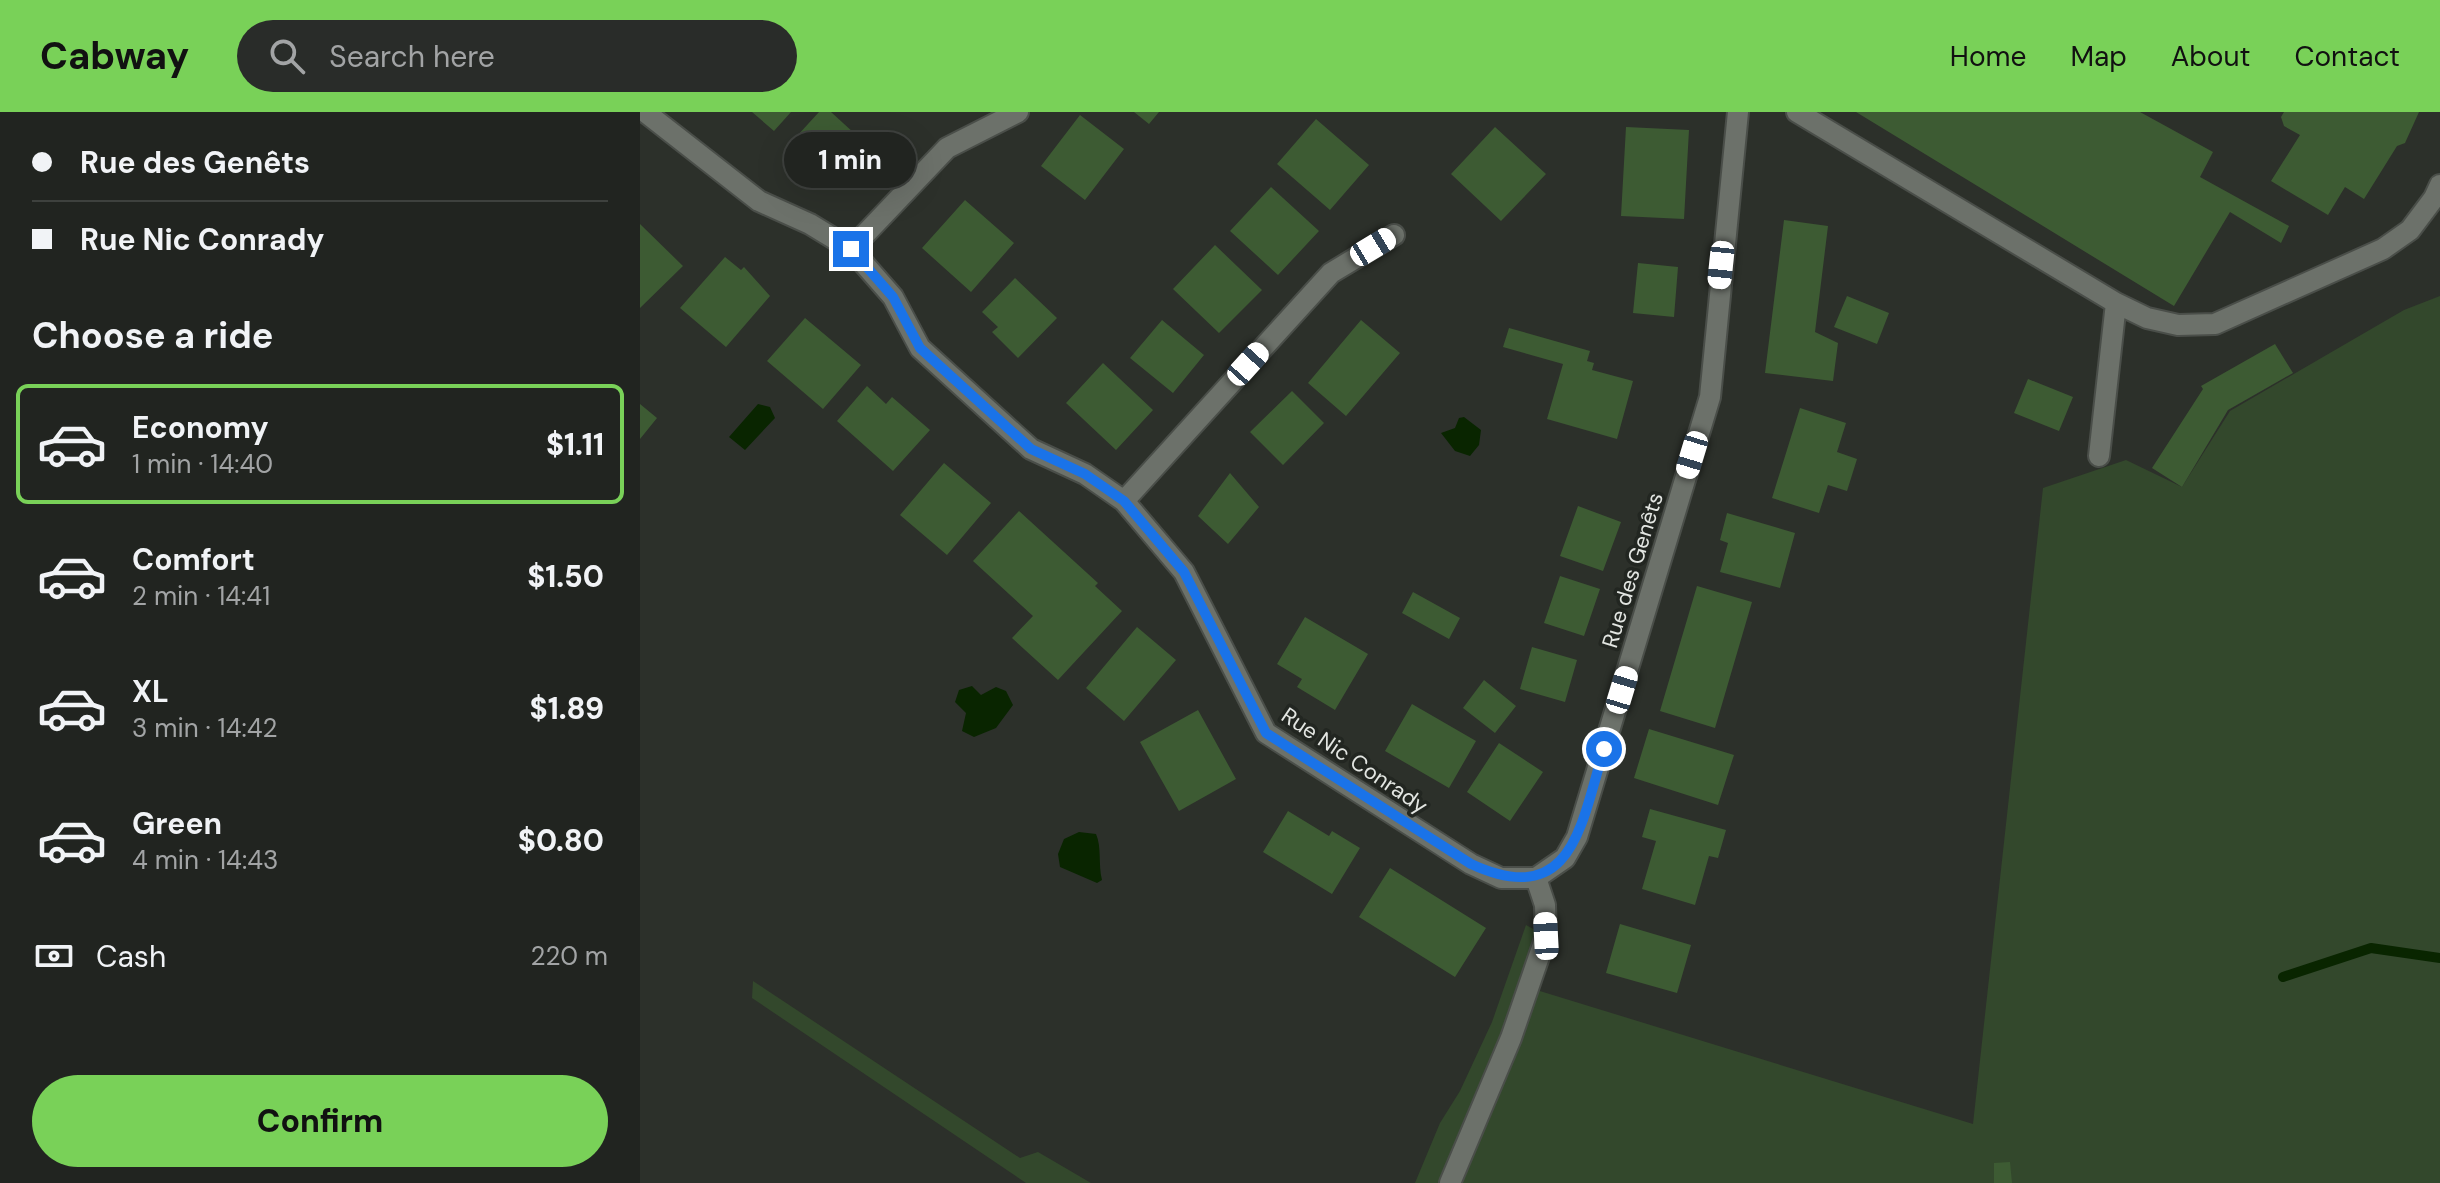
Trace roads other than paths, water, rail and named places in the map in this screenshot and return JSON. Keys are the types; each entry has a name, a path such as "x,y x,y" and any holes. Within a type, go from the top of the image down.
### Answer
{"street":[{"name":"Rue Nic Conrady","path":"645,112 759,201 810,224 851,249 893,297 920,348 1031,449 1085,474 1124,501 1184,572 1266,733 1471,864 1501,878 1536,878"},
{"path":"851,249 947,148 1018,112"},
{"name":"Rue des Genêts","path":"1536,878 1565,858 1577,837 1710,397 1738,112"},
{"path":"1797,112 2122,306 2147,318 2178,325 2215,324 2383,249 2410,230 2440,185"},
{"path":"1124,501 1331,273 1394,235"},
{"path":"2099,456 2122,306"},
{"path":"1450,1183 1511,1038 1546,936 1545,905 1536,878"}],"waterway":[{"path":"2283,977 2371,948 2440,958"}]}
